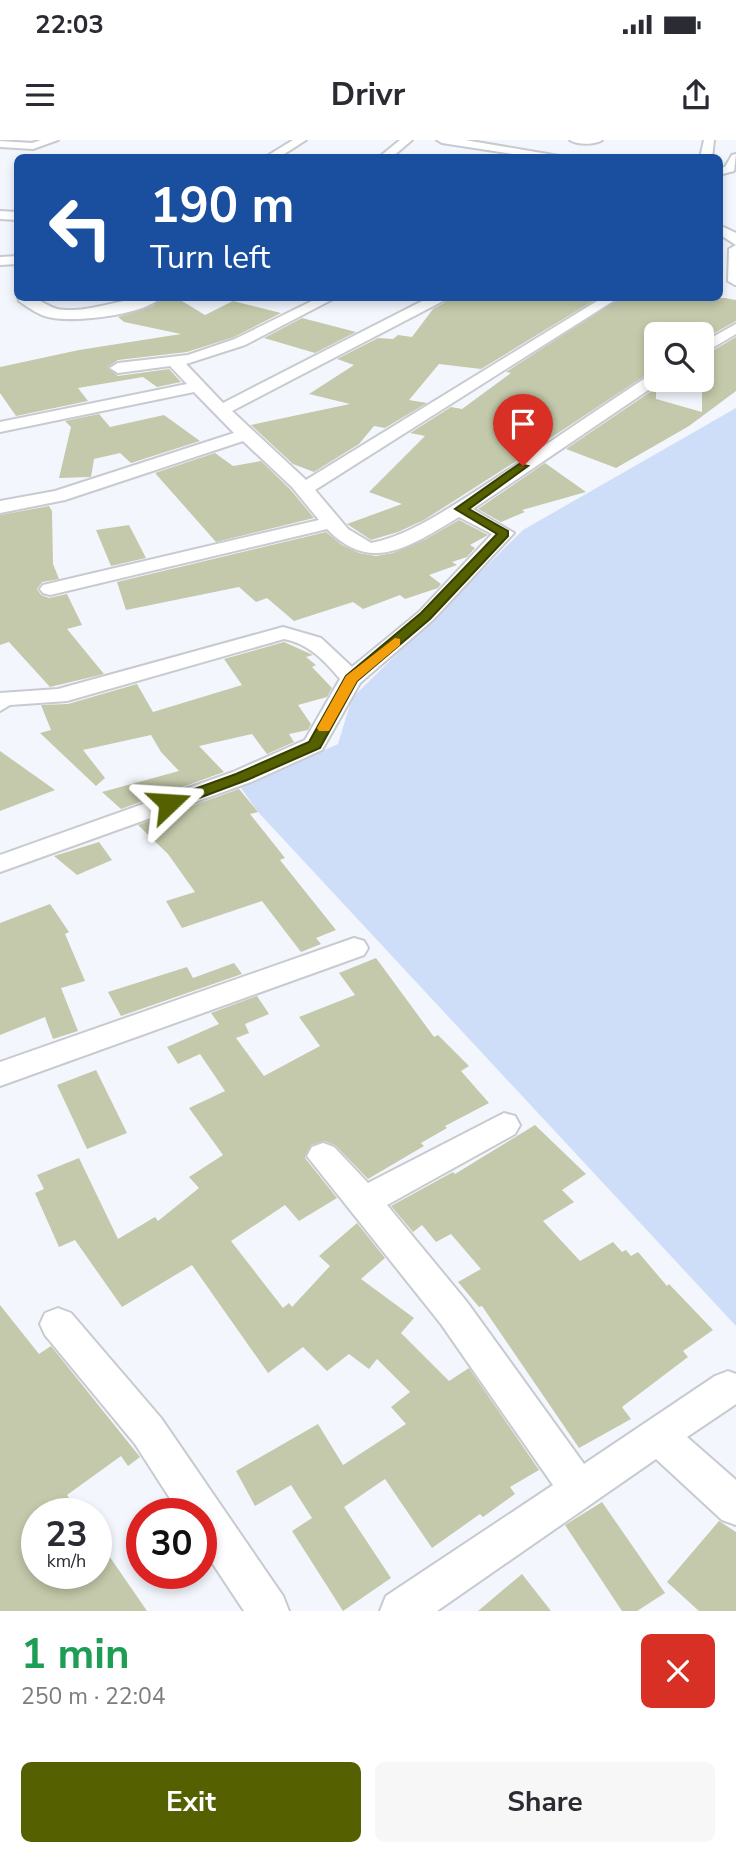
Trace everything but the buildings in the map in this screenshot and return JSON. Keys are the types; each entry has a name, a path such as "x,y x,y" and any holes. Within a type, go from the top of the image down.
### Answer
{"street":[{"path":"0,144 33,146 53,140"},
{"path":"276,154 301,140"},
{"path":"388,154 407,140"},
{"path":"442,140 538,154"},
{"path":"575,140 597,140"},
{"path":"723,171 730,169 736,157"},
{"path":"736,249 736,281"},
{"path":"29,301 54,314 111,310 146,301"},
{"path":"118,368 176,363 240,342 322,301"},
{"path":"222,410 432,301"},
{"path":"304,489 606,301"},
{"path":"714,342 736,328"},
{"path":"176,363 245,435 304,489 330,523 363,547 377,550 422,532 461,509 644,386"},
{"path":"0,427 198,386"},
{"path":"0,507 59,496 245,435"},
{"path":"0,864 242,777 314,745 351,678 426,616 504,533 461,509"},
{"path":"50,589 330,523"},
{"path":"0,704 3,699 59,696 283,633 305,636 319,644 351,678"},
{"path":"0,1074 354,948"},
{"path":"364,1201 504,1125"},
{"path":"323,1156 364,1201 454,1313 578,1488"},
{"path":"58,1324 149,1431 268,1611"},
{"path":"401,1611 728,1388"},
{"path":"659,1437 736,1506"}],"shaded area":[{"path":"736,408 736,1326 258,812 241,788 338,744 352,698 523,530"}],"slow traffic":[{"path":"324,728 351,678 395,642"}],"route":[{"path":"169,803 242,777 314,745 351,678 426,616 504,533 461,509 523,466"}]}
